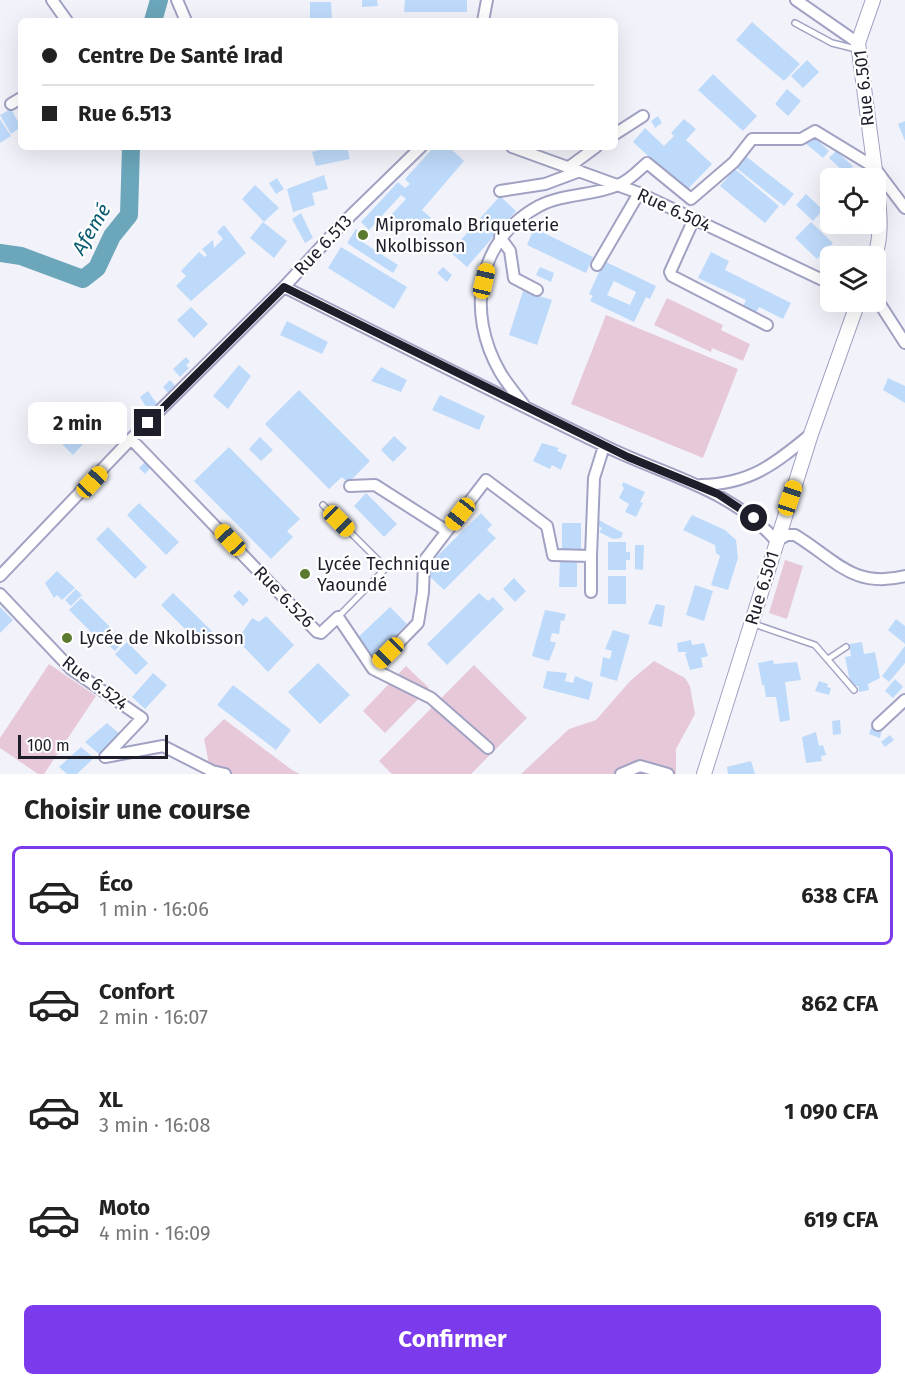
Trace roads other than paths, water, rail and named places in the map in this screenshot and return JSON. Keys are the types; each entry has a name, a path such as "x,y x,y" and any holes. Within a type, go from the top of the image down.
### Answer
{"street":[{"path":"52,0 65,18"},
{"path":"177,0 185,18"},
{"path":"484,18 487,0"},
{"path":"796,0 858,46"},
{"name":"Rue 6.501","path":"873,0 858,46 874,168"},
{"path":"618,132 643,116"},
{"path":"526,407 500,371 481,318 479,299 488,263 500,237 540,206 558,199 619,185 647,163 691,200 734,162 752,140 801,139 815,131 864,168"},
{"name":"Rue 6.513","path":"0,576 131,440 284,287 342,224 418,150"},
{"name":"Rue 6.504","path":"521,150 639,193 820,279"},
{"path":"530,150 537,155"},
{"path":"568,167 592,150"},
{"path":"500,191 552,183 580,171"},
{"path":"886,188 905,208"},
{"path":"597,265 639,193"},
{"path":"694,219 670,272 674,278 766,325"},
{"path":"500,237 510,251 514,278 537,290"},
{"path":"284,287 604,446 698,485 740,507 763,526 776,541 787,535 795,535 847,571 878,582 905,576"},
{"name":"Rue 6.501","path":"704,774 776,541 854,312"},
{"path":"885,312 905,343"},
{"path":"698,485 723,483 758,473 811,434"},
{"name":"Rue 6.526","path":"131,440 317,632 321,633 338,617 373,669 431,698 488,748"},
{"path":"591,592 594,478 604,446"},
{"path":"373,669 418,623 423,592 424,561 486,480 546,526 553,555 591,556"},
{"path":"350,486 375,485 447,531"},
{"name":"Rue 6.524","path":"0,594 71,669 142,718 105,756 163,746 212,771 225,774"},
{"path":"878,725 905,700"},
{"path":"621,774 640,766 668,774"}],"lane":[{"path":"795,23 832,43 858,46"},
{"name":"Rue 6.526","path":"324,506 385,566 386,571 338,617"},
{"path":"751,622 809,642 828,659 838,675 854,690"},
{"path":"828,659 846,647"}],"waterway":[{"name":"Afemé","path":"154,18 159,0"},
{"name":"Afemé","path":"0,253 21,256 83,279 97,268 112,236 129,215 131,150"}],"place":[{"name":"Mipromalo Briqueterie Nkolbisson","path":"363,235"},
{"name":"Lycée Technique Yaoundé","path":"305,574"},
{"name":"Lycée de Nkolbisson","path":"67,638"}]}
